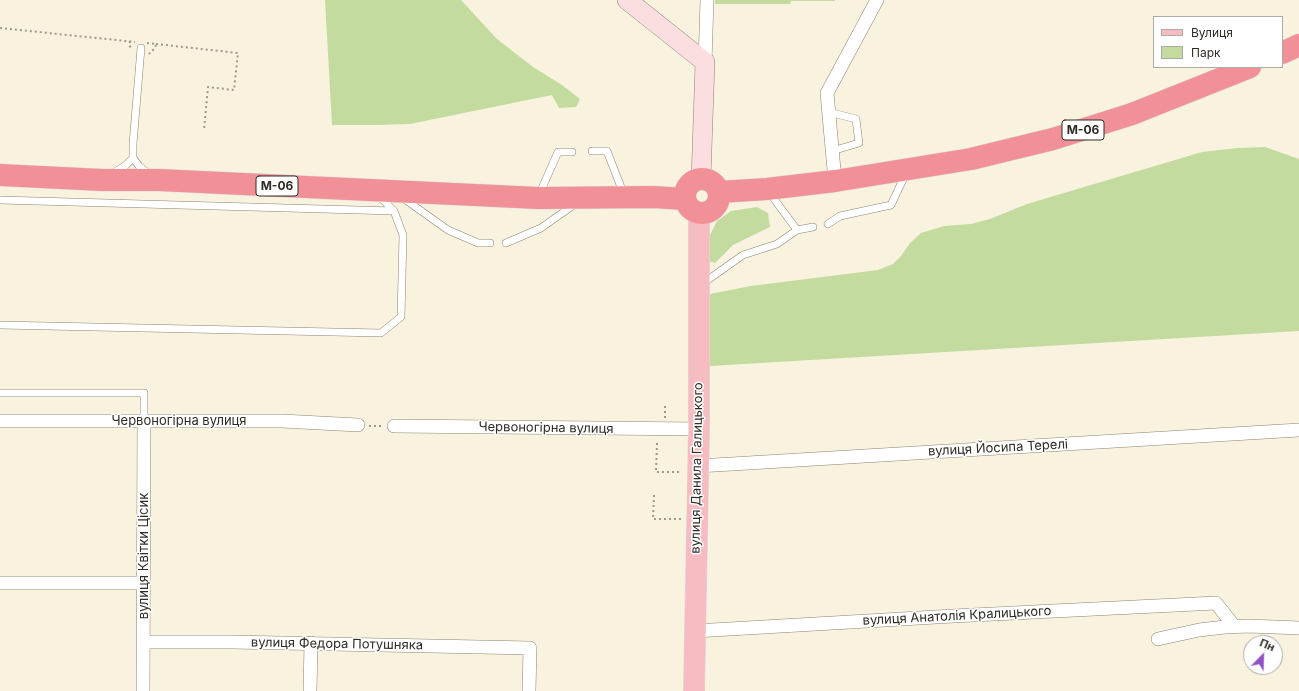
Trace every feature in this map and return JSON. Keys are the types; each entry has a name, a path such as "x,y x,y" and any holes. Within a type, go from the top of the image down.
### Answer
{"highway":[{"path":"1283,53 1299,45"},
{"name":"М-06","path":"719,192 767,189 835,181 971,159 1053,139 1132,114 1247,68"},
{"name":"М-06","path":"3,177 159,180 391,198 583,198 652,196 692,206"},
{"path":"701,179 712,182 719,192 719,199 716,205 712,210 706,213 692,206 685,191 688,185 694,180 701,179"}],"main road":[{"name":"вулиця Данила Галицького","path":"692,206 699,244 699,429 690,469 695,631 694,691"}],"street":[{"path":"627,0 705,62"},
{"path":"701,179 707,0"},
{"path":"835,181 827,93 878,0"},
{"name":"Червоногірна вулиця","path":"0,421 282,421 358,425"},
{"name":"вулиця Квітки Цісик","path":"143,691 144,421"},
{"name":"Червоногірна вулиця","path":"394,426 699,429"},
{"name":"вулиця Йосипа Терелі","path":"690,469 1299,430"},
{"path":"0,583 144,583"},
{"name":"вулиця Анатолія Кралицького","path":"695,631 1216,603 1231,622"},
{"path":"1158,639 1231,622 1299,628"},
{"name":"вулиця Федора Потушняка","path":"144,642 530,648 530,691"},
{"path":"310,691 311,644"}],"lane":[{"path":"141,48 133,158 139,166 159,180"},
{"path":"829,112 856,119 859,143 832,151"},
{"path":"592,151 607,151 625,197"},
{"path":"538,198 558,152 572,152"},
{"path":"102,180 126,165 133,158"},
{"path":"828,224 840,216 891,205 908,169"},
{"path":"767,189 797,230"},
{"path":"0,325 381,332 401,317 403,236 391,198"},
{"path":"0,200 391,198 448,230 478,243 490,243"},
{"path":"506,243 541,228 583,198"},
{"path":"699,287 743,255 777,244 797,230 813,226"},
{"path":"0,393 144,393 144,421"}],"path":[{"path":"0,28 130,41 130,47 136,54"},
{"path":"156,44 238,52 234,90 208,87 204,130"},
{"path":"665,404 665,418 672,418"},
{"path":"358,425 394,426"},
{"path":"657,443 656,472 690,469"},
{"path":"654,495 653,519 681,519"}],"green space":[{"path":"325,0 461,0 497,39 533,67 562,85 580,99 576,107 559,108 552,95 410,124 332,125"},
{"path":"715,0 835,1 791,1 790,4 715,4"},
{"path":"1265,147 1299,159 1299,331 710,366 710,294 751,286 878,270 893,264 910,243 921,233 944,226 971,224 990,219 1027,204 1202,152 1237,148"},
{"path":"757,207 768,213 770,227 733,245 715,263 709,261 709,237 717,221 731,211"}]}
